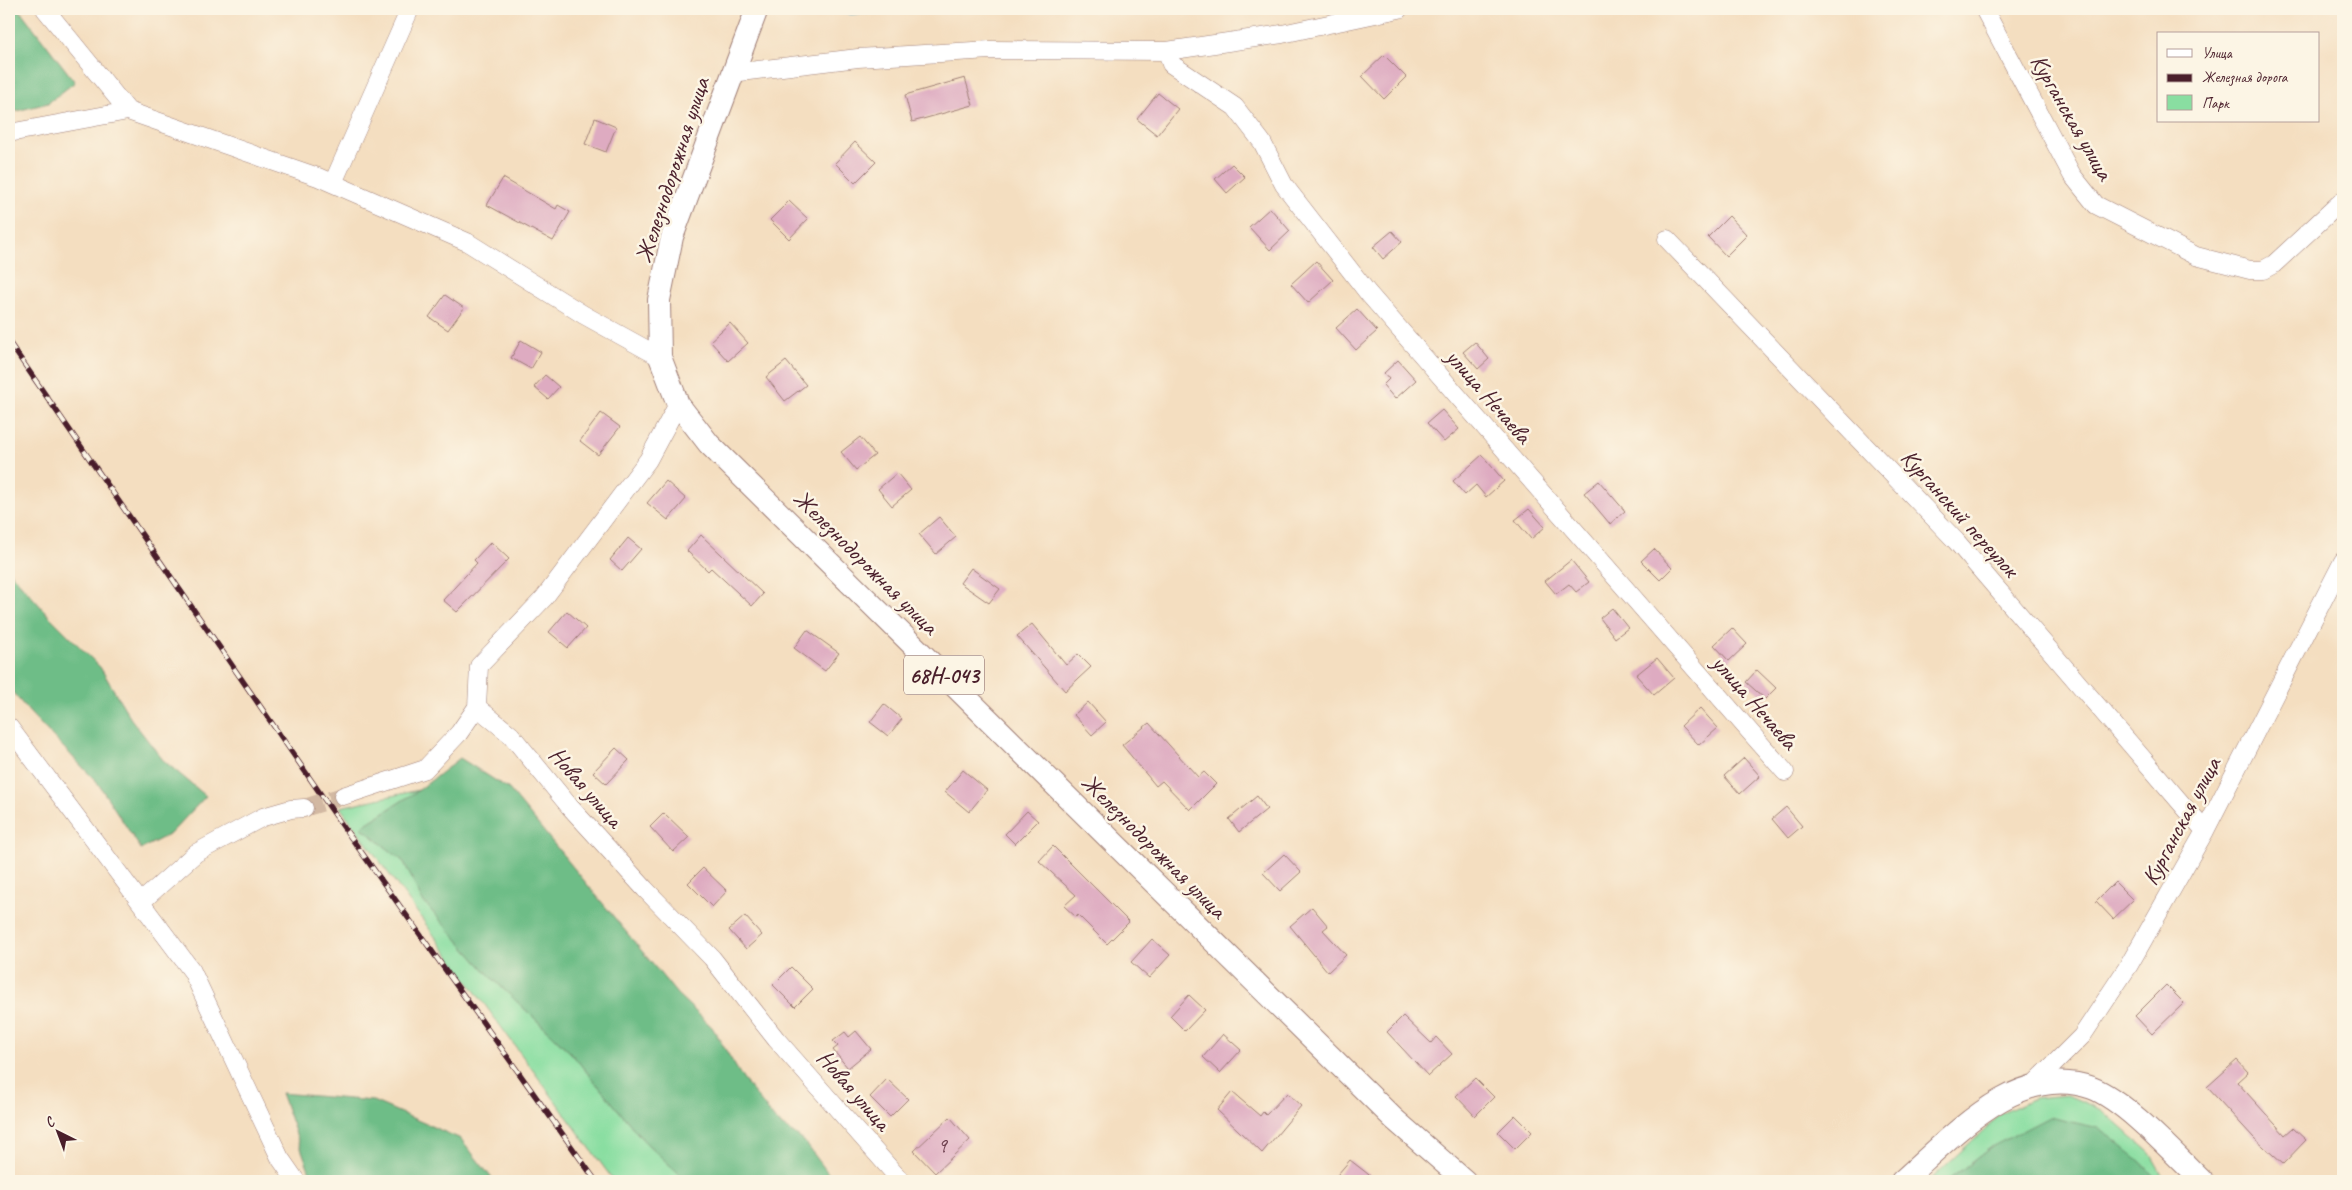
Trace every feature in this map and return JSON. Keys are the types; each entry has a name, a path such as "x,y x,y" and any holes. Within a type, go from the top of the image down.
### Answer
{"main road":[{"name":"68Н-043","path":"732,73 757,9"},
{"name":"Железнодорожная улица","path":"732,73 672,237 659,300 660,357 678,404 709,444 722,457 1394,1119 1465,1181"},
{"path":"1902,1181 1976,1115 2033,1085 2061,1081 2093,1088 2115,1101 2156,1136 2202,1181"}],"street":[{"path":"45,9 128,111"},
{"path":"333,183 410,9"},
{"path":"732,73 858,58 990,50 1167,51 1282,34 1399,9"},
{"name":"Курганская улица","path":"1984,9 2072,175 2096,205 2196,256 2250,270 2263,270 2274,264 2343,200"},
{"name":"улица Нечаева","path":"1167,51 1171,64 1235,107 1262,142 1284,186 1368,293 1785,772"},
{"path":"9,133 128,111 333,183 467,242 584,315 660,357"},
{"name":"Курганский переулок","path":"1667,239 1956,541 2205,831"},
{"path":"343,796 425,769 459,733 477,707 479,666 544,598 648,460 678,404"},
{"name":"Курганская улица","path":"2033,1085 2087,1028 2129,965 2205,831 2343,561"},
{"name":"Новая улица","path":"477,707 512,735 570,806 620,862 712,958 776,1039 901,1181"},
{"path":"9,727 192,971 280,1158 296,1181"},
{"path":"141,902 196,853 264,817 291,809 304,808"}],"green space":[{"path":"9,9 19,9 75,82 48,103 9,113"},
{"path":"9,571 50,617 100,667 131,719 163,760 206,796 170,834 141,849 97,782 31,714 9,688"},
{"path":"460,758 509,789 677,994 712,1027 743,1079 777,1122 804,1141 834,1181 687,1181 644,1141 571,1053 490,976 422,900 404,862 361,827 419,790"},
{"path":"419,790 361,827 404,862 422,900 490,976 571,1053 644,1141 687,1181 614,1181 340,807"},
{"path":"281,1093 373,1101 461,1139 494,1181 313,1181"},
{"path":"2067,1095 2102,1110 2150,1153 2166,1181 2158,1181 2141,1162 1993,1146 1947,1181 1929,1181 2001,1114 2034,1098"},
{"path":"2049,1117 2099,1128 2141,1162 2158,1181 1947,1181 1993,1146"}],"building":[{"path":"1384,55 1406,77 1384,99 1362,76"},
{"path":"965,78 973,105 912,122 905,95"},
{"path":"1158,93 1178,109 1157,135 1137,119"},
{"path":"595,118 616,127 606,152 585,144"},
{"path":"855,142 876,162 855,183 835,163"},
{"path":"1232,164 1245,177 1227,193 1215,179"},
{"path":"503,178 556,209 558,205 570,212 553,241 487,205"},
{"path":"789,201 808,219 789,239 770,220"},
{"path":"1270,208 1290,231 1270,250 1249,227"},
{"path":"1729,216 1747,235 1726,256 1708,237"},
{"path":"1392,231 1402,242 1383,259 1373,247"},
{"path":"1316,261 1333,280 1308,303 1291,284"},
{"path":"445,295 464,308 448,330 429,317"},
{"path":"1357,309 1377,331 1356,350 1336,328"},
{"path":"730,323 748,343 728,361 710,341"},
{"path":"521,340 541,352 531,369 511,358"},
{"path":"1475,342 1489,359 1478,369 1463,352"},
{"path":"1398,360 1416,380 1395,399 1383,385 1389,379 1384,373"},
{"path":"786,361 806,385 785,401 766,377"},
{"path":"545,375 559,387 548,399 534,387"},
{"path":"1442,410 1459,429 1444,442 1427,423"},
{"path":"601,413 620,427 598,455 580,441"},
{"path":"860,437 875,455 856,470 841,452"},
{"path":"1482,455 1504,481 1486,497 1476,485 1465,495 1453,481"},
{"path":"897,473 911,490 892,506 878,489"},
{"path":"666,481 686,499 668,520 647,503"},
{"path":"1599,481 1625,511 1610,524 1584,493"},
{"path":"1529,509 1545,527 1531,539 1515,520"},
{"path":"939,517 956,537 936,554 919,534"},
{"path":"701,535 763,594 752,606 711,568 708,571 687,551"},
{"path":"628,538 641,549 622,571 610,560"},
{"path":"491,542 509,559 457,612 443,600 477,563 474,560"},
{"path":"1654,549 1672,568 1660,580 1641,561"},
{"path":"1571,560 1589,582 1576,592 1569,584 1556,594 1545,581"},
{"path":"971,568 1000,589 989,603 960,583"},
{"path":"1612,608 1628,628 1615,638 1600,618"},
{"path":"567,611 586,628 568,648 549,632"},
{"path":"1032,624 1066,665 1078,654 1091,667 1065,691 1017,636"},
{"path":"1732,628 1747,644 1729,661 1714,645"},
{"path":"807,630 839,653 825,671 794,648"},
{"path":"1657,658 1674,678 1654,695 1636,675"},
{"path":"1757,670 1776,688 1765,699 1746,682"},
{"path":"1088,702 1106,722 1092,735 1074,715"},
{"path":"884,704 902,719 888,736 870,722"},
{"path":"1700,708 1718,728 1699,745 1681,726"},
{"path":"1149,723 1198,777 1204,772 1216,784 1190,810 1162,781 1156,786 1122,745"},
{"path":"616,748 629,760 606,784 593,772"},
{"path":"1744,758 1760,776 1740,794 1724,776"},
{"path":"963,770 987,790 969,812 945,792"},
{"path":"1257,796 1267,809 1239,832 1229,819"},
{"path":"1786,807 1802,826 1788,838 1772,819"},
{"path":"1027,811 1038,821 1015,844 1005,834"},
{"path":"664,813 689,837 673,852 650,827"},
{"path":"1053,846 1129,922 1107,944 1078,915 1076,917 1064,906 1076,895 1039,861"},
{"path":"1284,854 1301,872 1280,891 1263,873"},
{"path":"703,868 727,891 712,907 688,883"},
{"path":"2115,882 2133,900 2113,919 2096,901"},
{"path":"1312,907 1328,926 1323,930 1346,955 1328,972 1290,926"},
{"path":"745,916 762,935 746,949 729,930"},
{"path":"1152,939 1170,955 1149,978 1131,962"},
{"path":"791,967 813,989 795,1007 773,985"},
{"path":"2166,985 2184,1003 2152,1034 2135,1016"},
{"path":"1189,995 1205,1010 1185,1031 1170,1016"},
{"path":"1403,1016 1431,1043 1436,1037 1452,1054 1428,1076 1387,1032"},
{"path":"856,1031 871,1049 848,1068 833,1050 838,1046 833,1041 845,1032 849,1037"},
{"path":"1223,1034 1241,1050 1220,1073 1203,1057"},
{"path":"2237,1060 2248,1072 2237,1082 2285,1135 2293,1128 2306,1140 2283,1164 2254,1138 2207,1087"},
{"path":"1475,1078 1494,1097 1475,1116 1456,1096"},
{"path":"887,1079 908,1099 890,1117 870,1097"},
{"path":"1232,1092 1260,1116 1263,1112 1266,1115 1287,1093 1301,1106 1262,1153 1217,1110"},
{"path":"1515,1115 1532,1132 1515,1149 1498,1132"},
{"path":"950,1117 970,1140 935,1173 914,1151"},
{"path":"1350,1160 1377,1181 1332,1181"}],"waterway":[{"path":"838,9 851,12 886,9"}],"tunnel":[{"path":"304,808 343,796"}],"railway":[{"path":"9,342 342,825 596,1181"}]}
